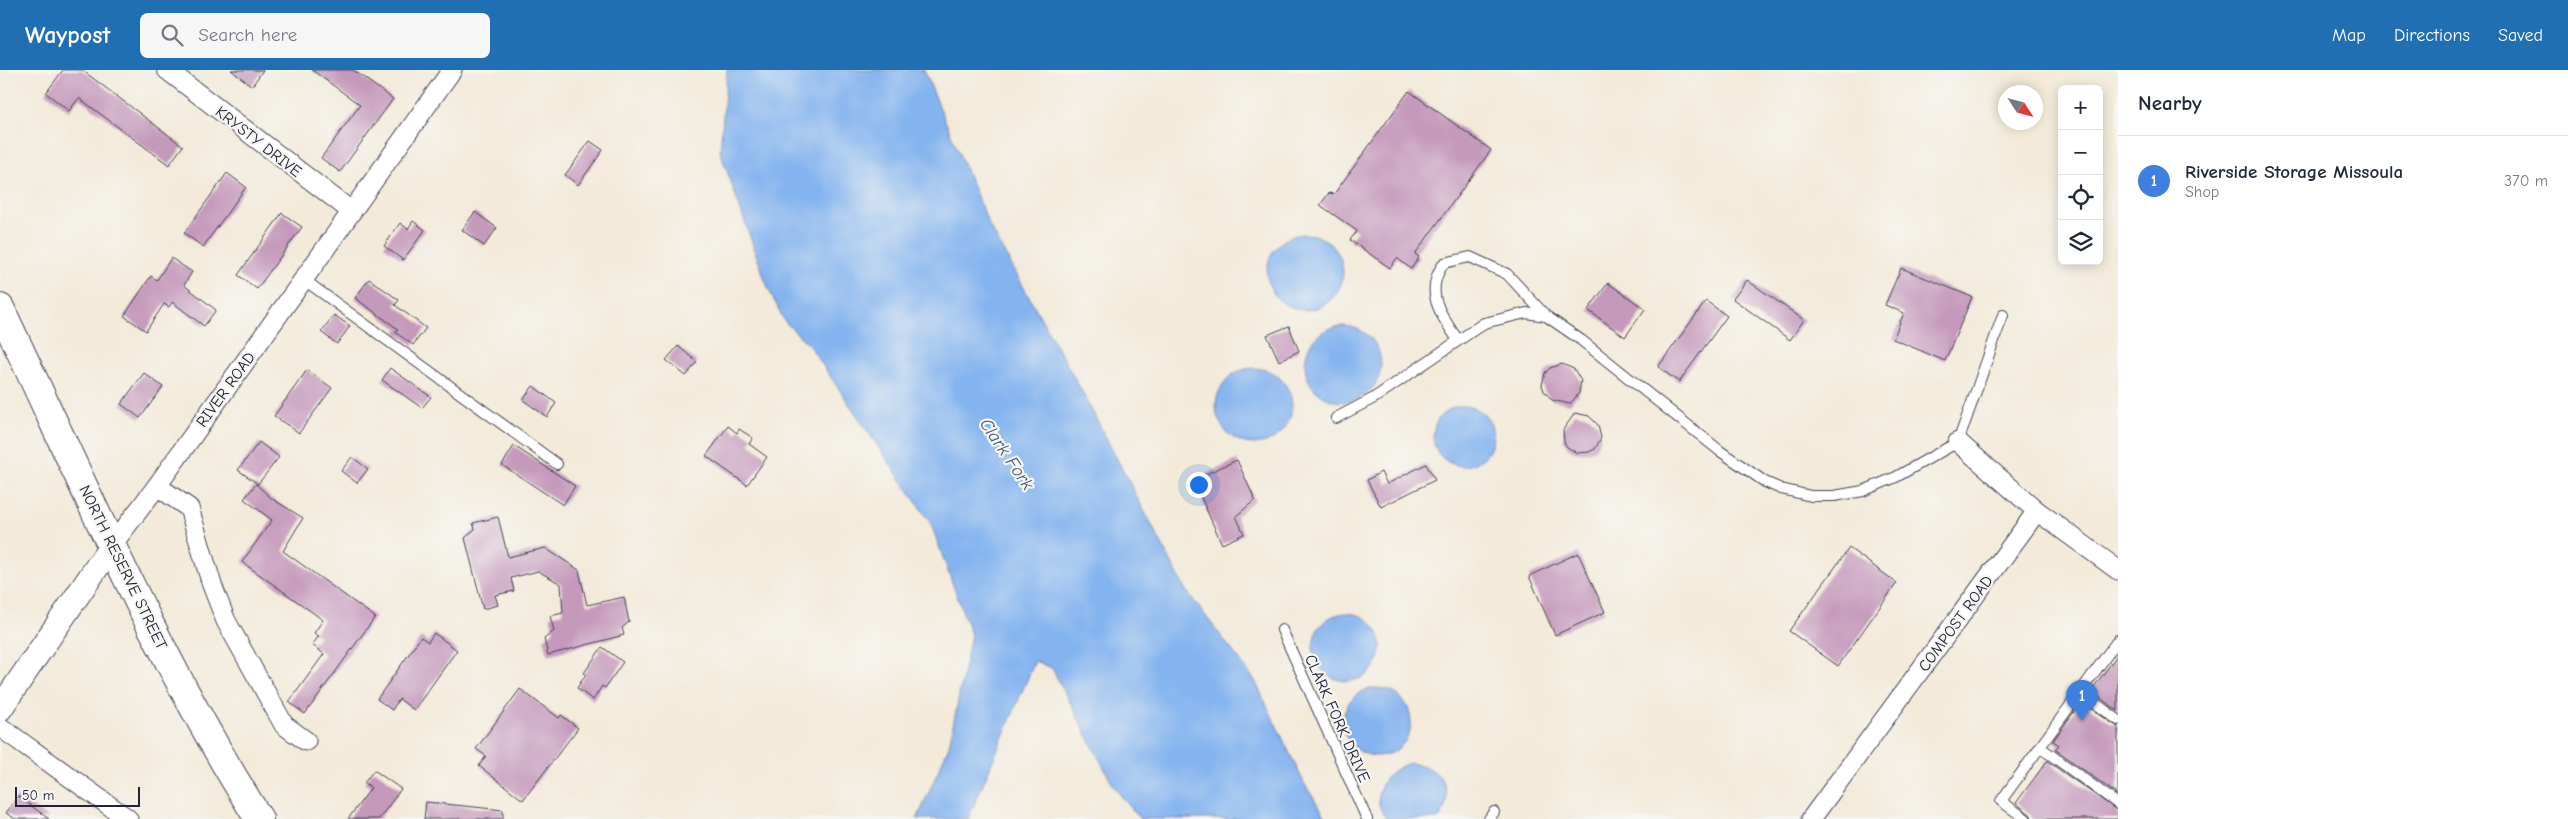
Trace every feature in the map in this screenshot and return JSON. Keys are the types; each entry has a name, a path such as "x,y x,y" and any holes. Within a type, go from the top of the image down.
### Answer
{"highway":[{"name":"NORTH RESERVE STREET","path":"0,308 112,545 218,755 260,819"}],"street":[{"name":"KRYSTY DRIVE","path":"167,70 351,212"},
{"name":"RIVER ROAD","path":"0,709 112,545 157,486 452,70"},
{"path":"1958,442 2037,511 2118,570"},
{"path":"157,486 189,508 212,585 226,621 284,725 306,741"},
{"name":"COMPOST ROAD","path":"1811,819 2037,511"},
{"path":"0,727 128,819"}],"lane":[{"path":"1458,340 1438,310 1434,280 1444,263 1470,257 1507,274 1546,316 1581,340 1720,451 1765,482 1782,489 1811,496 1834,496 1863,491 1896,477 1958,442 2003,315"},
{"path":"303,279 557,464"},
{"path":"1336,418 1374,398 1484,324 1526,313 1546,316"},
{"name":"CLARK FORK DRIVE","path":"1282,630 1367,819"},
{"path":"2026,819 2001,801 2118,640"},
{"path":"2080,692 2118,720"},
{"path":"2040,747 2118,804"}],"water":[{"name":"Clark Fork","path":"727,70 924,70 989,225 1080,388 1185,589 1254,679 1304,783 1327,819 1140,819 1114,787 1052,668 1035,661 968,819 917,819 949,746 971,635 931,524 809,345 785,322 768,288 720,151"},
{"path":"1305,234 1319,237 1332,245 1340,258 1343,272 1340,286 1332,299 1319,307 1305,310 1291,307 1278,299 1270,286 1267,272 1270,258 1278,245 1291,237"},
{"path":"1343,326 1357,329 1370,337 1378,350 1381,364 1378,378 1370,391 1357,399 1343,402 1329,399 1316,391 1308,378 1305,364 1308,350 1316,337 1329,329"},
{"path":"1254,368 1268,371 1281,379 1289,392 1292,406 1289,420 1281,433 1268,441 1254,444 1240,441 1227,433 1219,420 1216,406 1219,392 1227,379 1240,371"},
{"path":"1463,406 1475,408 1488,419 1493,436 1491,448 1480,461 1463,466 1451,464 1438,453 1433,436 1435,424 1446,411"},
{"path":"1347,613 1360,616 1371,623 1378,634 1381,647 1378,660 1371,671 1360,678 1347,681 1334,678 1323,671 1316,660 1313,647 1316,634 1323,623 1334,616"},
{"path":"1377,688 1390,691 1401,698 1408,709 1411,722 1408,735 1401,746 1390,753 1377,756 1364,753 1353,746 1346,735 1343,722 1346,709 1353,698 1364,691"},
{"path":"1410,763 1430,769 1438,774 1443,782 1446,790 1446,799 1439,819 1387,819 1381,810 1379,793 1386,778 1401,766"}],"building":[{"path":"63,70 82,70 183,146 169,165 79,98 69,111 46,93"},
{"path":"231,70 263,70 252,86"},
{"path":"312,70 353,70 393,99 340,172 321,158 360,105"},
{"path":"1409,91 1491,150 1415,254 1419,257 1411,269 1397,258 1390,268 1350,240 1357,231 1320,205 1329,193 1334,194"},
{"path":"590,141 603,150 578,185 565,175"},
{"path":"227,173 246,187 203,247 184,233"},
{"path":"475,212 497,228 484,246 462,230"},
{"path":"282,213 302,227 257,289 238,275"},
{"path":"413,221 425,230 403,260 384,246 400,223 408,229"},
{"path":"171,258 192,272 184,285 216,310 204,326 172,302 169,307 164,304 146,331 124,316 151,276 157,280"},
{"path":"1901,268 1972,297 1945,361 1893,339 1904,313 1885,305"},
{"path":"369,279 399,300 395,305 426,328 413,345 395,332 398,329 355,298"},
{"path":"1747,280 1804,320 1790,340 1733,299"},
{"path":"1608,283 1645,309 1625,337 1588,310"},
{"path":"1706,301 1727,316 1679,382 1658,367"},
{"path":"334,315 350,326 337,344 321,332"},
{"path":"1289,326 1299,351 1279,361 1267,335"},
{"path":"678,346 697,362 686,376 666,360"},
{"path":"1562,364 1574,369 1581,381 1579,393 1570,404 1552,400 1544,391 1542,385 1545,373 1550,368"},
{"path":"390,368 431,397 422,408 382,380"},
{"path":"307,370 332,388 299,433 274,416"},
{"path":"144,373 163,387 140,418 121,404"},
{"path":"533,386 556,403 547,417 523,400"},
{"path":"1575,413 1589,416 1598,425 1601,438 1595,449 1589,452 1577,453 1567,447 1564,442 1563,430"},
{"path":"728,426 737,433 739,429 753,438 749,444 767,457 747,485 706,456"},
{"path":"259,442 279,457 258,484 238,470"},
{"path":"514,446 575,486 563,505 502,465"},
{"path":"352,457 368,469 357,483 341,471"},
{"path":"1237,460 1255,500 1236,516 1244,534 1222,544 1193,480"},
{"path":"1426,464 1435,480 1381,507 1367,480 1381,472 1387,484"},
{"path":"256,484 271,498 303,518 283,551 375,617 305,714 289,702 324,654 312,645 319,636 314,633 323,620 242,562 272,520 244,499"},
{"path":"498,517 508,557 545,548 579,570 587,605 624,597 629,622 622,628 624,635 548,655 544,639 554,631 550,616 563,613 561,584 538,571 511,578 514,591 495,595 498,605 483,609 465,538 475,529 473,523"},
{"path":"1849,548 1897,583 1838,666 1789,631"},
{"path":"1578,553 1605,612 1555,635 1529,576"},
{"path":"434,633 457,650 414,710 399,699 392,710 377,699 421,637 428,642"},
{"path":"602,647 623,662 605,688 602,686 593,700 577,688 586,674 584,673"},
{"path":"2118,654 2118,711 2091,691"},
{"path":"520,689 559,718 561,715 578,728 523,800 479,766 486,756 476,749"},
{"path":"2081,702 2118,727 2118,795 2055,749 2059,745 2053,741"},
{"path":"2047,761 2118,811 2118,819 2033,819 2030,814 2016,803"},
{"path":"374,770 401,789 379,819 348,819 371,788 364,783"},
{"path":"18,796 49,819 15,819 6,813"},
{"path":"426,802 503,810 503,819 424,819"}],"place":[{"name":"Riverside Storage Missoula","path":"2082,721"}]}
